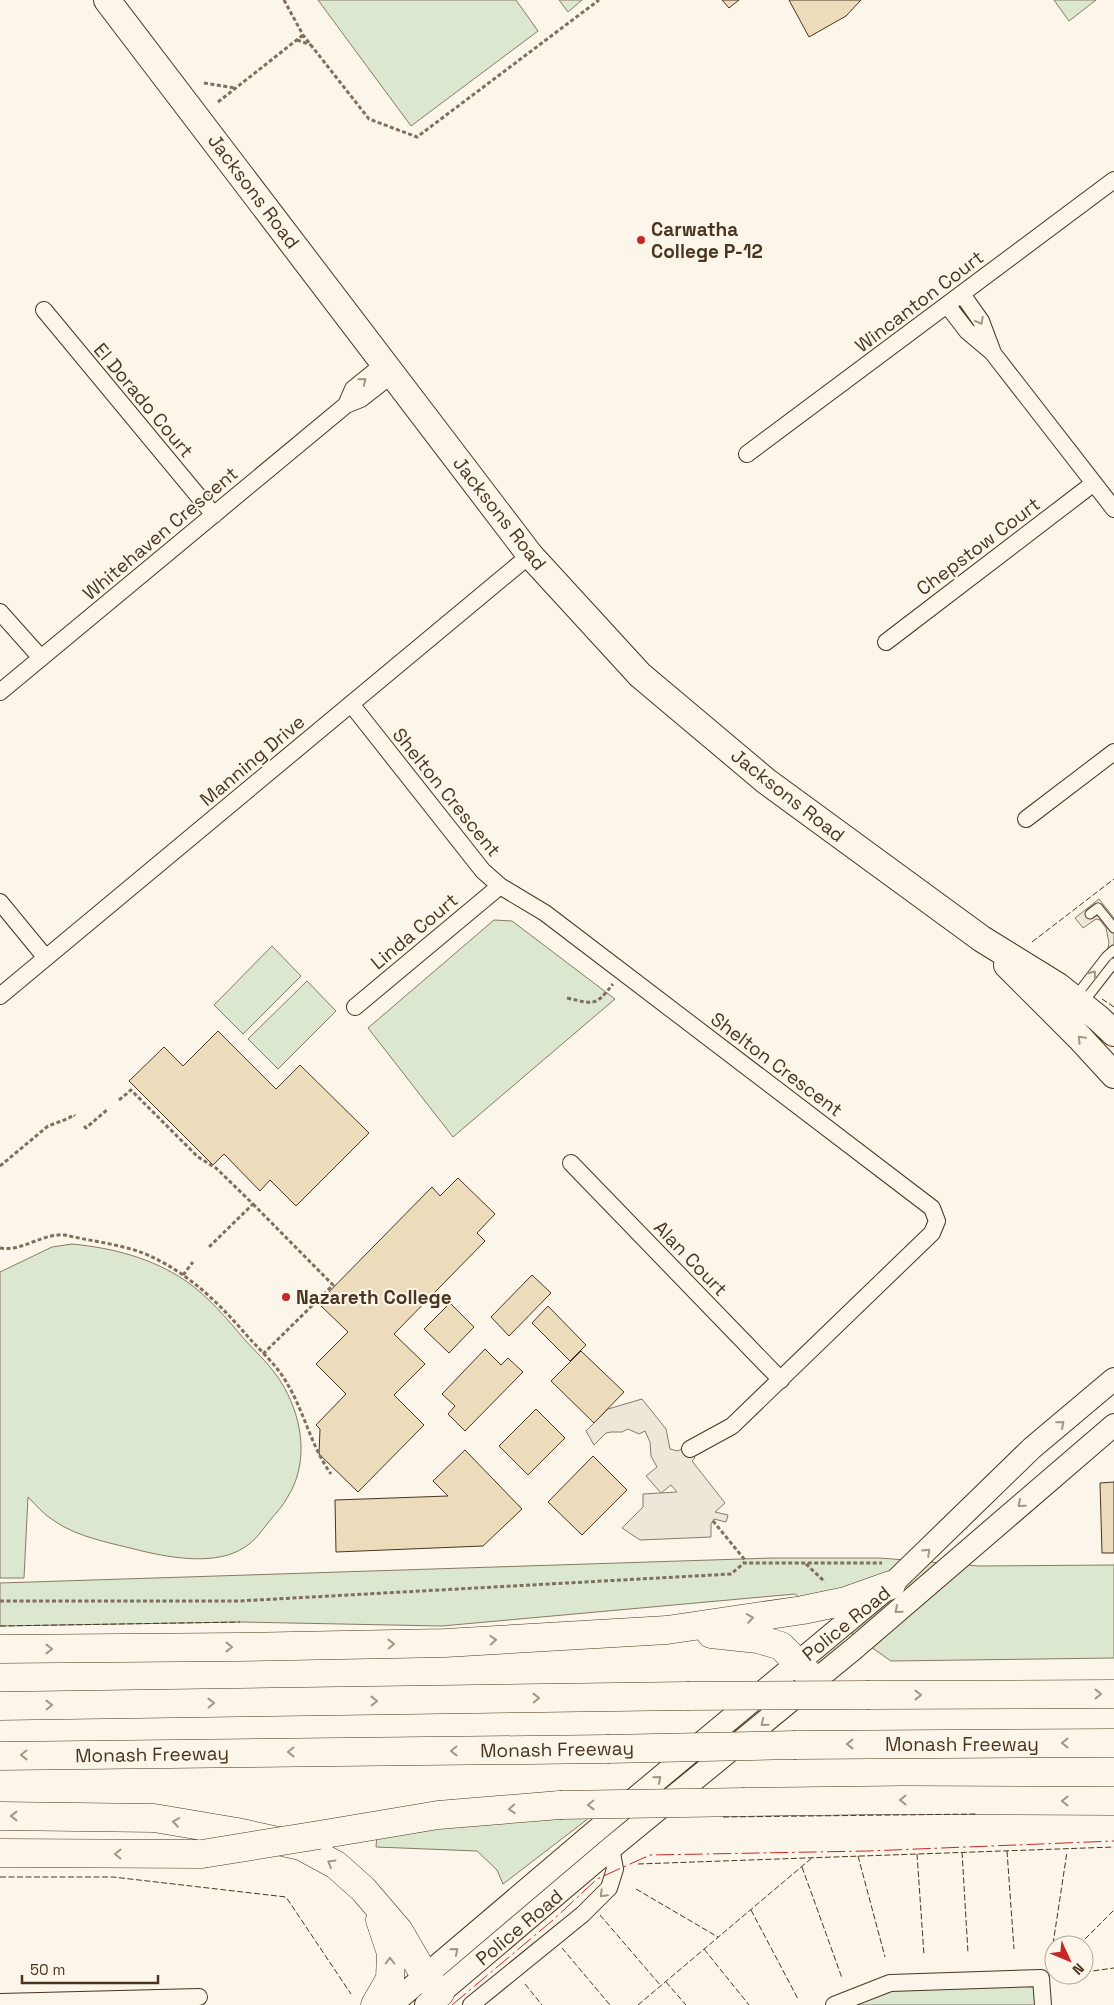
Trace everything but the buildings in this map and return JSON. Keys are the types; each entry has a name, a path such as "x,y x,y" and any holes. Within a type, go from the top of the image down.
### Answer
{"highway":[{"path":"0,1649 445,1643 667,1630 803,1610 846,1601 892,1574"},
{"path":"667,1630 758,1639 781,1646 806,1672"},
{"path":"0,1706 687,1696 1114,1694"},
{"name":"Monash Freeway","path":"0,1756 796,1745 1114,1743"},
{"path":"0,1852 202,1854 438,1815 560,1805 904,1800 1114,1801"},
{"path":"0,1816 154,1818 237,1832 301,1846 336,1865 364,1889 399,1931 431,1991"},
{"path":"364,1889 382,1923 391,1952 390,1979 374,2005"}],"main road":[{"name":"Jacksons Road","path":"107,0 530,555 640,674 766,780 874,862 982,939 1058,986 1114,1033"},
{"name":"Jacksons Road","path":"982,939 1114,1075"},
{"name":"Police Road","path":"391,2005 431,1991 604,1846 806,1672 892,1574 1032,1448 1114,1379"},
{"name":"Police Road","path":"431,1991 567,1855 806,1672 1114,1425"},
{"path":"1032,1448 1027,1465 1029,1470 1036,1473 1042,1471 1062,1454 1092,1442"}],"street":[{"name":"Wincanton Court","path":"747,454 1114,180"},
{"path":"962,294 981,321 992,352"},
{"path":"947,305 967,331 992,352 1094,483 1112,501"},
{"name":"El Dorado Court","path":"44,310 214,515"},
{"name":"Whitehaven Crescent","path":"0,692 346,405 361,399 389,368"},
{"name":"Chepstow Court","path":"886,642 1094,483"},
{"name":"Manning Drive","path":"0,996 530,555"},
{"path":"0,612 41,658"},
{"name":"Shelton Crescent","path":"351,704 473,861 500,886 545,914 932,1208 938,1222 932,1233 732,1426 690,1449"},
{"path":"1026,819 1114,752"},
{"name":"Linda Court","path":"355,1007 500,886"},
{"path":"0,902 46,958"},
{"name":"Alan Court","path":"572,1163 781,1380"},
{"path":"471,2005 583,1914 609,1888 615,1869 604,1846"},
{"path":"834,2005 890,1983 1041,1978 1043,2005"},
{"path":"0,2002 199,1997"}],"lane":[{"path":"1090,914 1098,908 1114,928"},
{"path":"1078,1002 1106,957 1114,950"},
{"path":"1078,1002 1114,963"},
{"name":"Police Road","path":"567,1855 604,1846"}],"path":[{"path":"284,0 303,35 369,118 417,137 599,0"},
{"path":"218,102 303,35"},
{"path":"297,40 311,45"},
{"path":"204,84 235,88"},
{"path":"567,998 592,1003 602,999 622,972"},
{"path":"119,1100 131,1090 198,1158 216,1168 333,1285 263,1354"},
{"path":"84,1126 86,1128 108,1109"},
{"path":"0,1166 48,1126 75,1116"},
{"path":"208,1248 253,1204"},
{"path":"0,1248 13,1248 49,1236 65,1235 143,1253 183,1275 202,1288 216,1301 287,1383 311,1440 331,1474"},
{"path":"183,1275 194,1262"},
{"path":"713,1522 745,1560 744,1563"},
{"path":"0,1601 239,1601 731,1574 744,1563 805,1564 892,1574"},
{"path":"805,1564 830,1586"}],"green space":[{"path":"318,0 516,0 538,31 411,126"},
{"path":"559,0 582,0 568,12"},
{"path":"1054,0 1096,0 1069,21"},
{"path":"494,920 512,921 615,999 453,1137 368,1028"},
{"path":"272,946 301,976 243,1034 214,1005"},
{"path":"307,981 336,1011 278,1069 248,1039"},
{"path":"72,1244 132,1255 160,1266 186,1281 217,1309 271,1368 284,1387 296,1414 299,1428 301,1457 298,1471 294,1485 284,1504 256,1538 245,1547 221,1557 194,1559 142,1551 73,1531 49,1518 28,1497 24,1578 0,1578 0,1272 52,1247"},
{"path":"773,1558 880,1558 979,1566 1114,1565 1114,1658 891,1661 795,1594 442,1626 240,1622 0,1626 0,1583"},
{"path":"525,1818 589,1818 503,1884 497,1870 477,1851 376,1847 377,1834"},
{"path":"1041,1978 1043,2005 834,2005 890,1983"}],"shaded area":[{"path":"1099,899 1114,918 1114,970 1099,989 1084,978 1108,948 1106,928 1100,920 1096,919 1083,928 1075,918"},
{"path":"642,1399 666,1429 670,1449 678,1451 686,1446 695,1458 692,1461 725,1503 715,1512 728,1515 726,1522 714,1519 711,1524 711,1537 640,1540 622,1528 643,1507 643,1494 661,1493 646,1476 657,1467 651,1456 650,1442 645,1431 639,1434 628,1429 622,1432 606,1433 594,1445 586,1431 608,1409","holes":["671,1485 677,1492 661,1493"]}],"fence":[{"path":"1032,942 1114,879"},
{"path":"1102,999 1114,1007"},
{"path":"0,1626 240,1622"},
{"path":"723,1817 977,1814"},
{"path":"638,1864 1114,1847"},
{"path":"1007,1851 1014,1949"},
{"path":"962,1852 968,1953"},
{"path":"1054,1935 1067,1852"},
{"path":"917,1854 924,1955"},
{"path":"858,1856 885,1957"},
{"path":"638,2005 813,1857"},
{"path":"802,1867 842,1978"},
{"path":"0,1877 113,1877 286,1897 351,1994"},
{"path":"636,1889 718,1937"},
{"path":"751,1910 798,1999"},
{"path":"1089,1935 1114,1910"},
{"path":"600,1915 661,1986"},
{"path":"562,1948 610,2005"},
{"path":"704,1949 749,2005"},
{"path":"1094,1971 1114,1968"},
{"path":"666,1982 686,2005"},
{"path":"525,1984 542,2005"}],"power":[{"path":"452,2005 553,1920 597,1879 650,1855 868,1851 1114,1841"}],"place":[{"name":"Carwatha College P-12","path":"641,240"},
{"name":"Nazareth College","path":"286,1297"}]}
